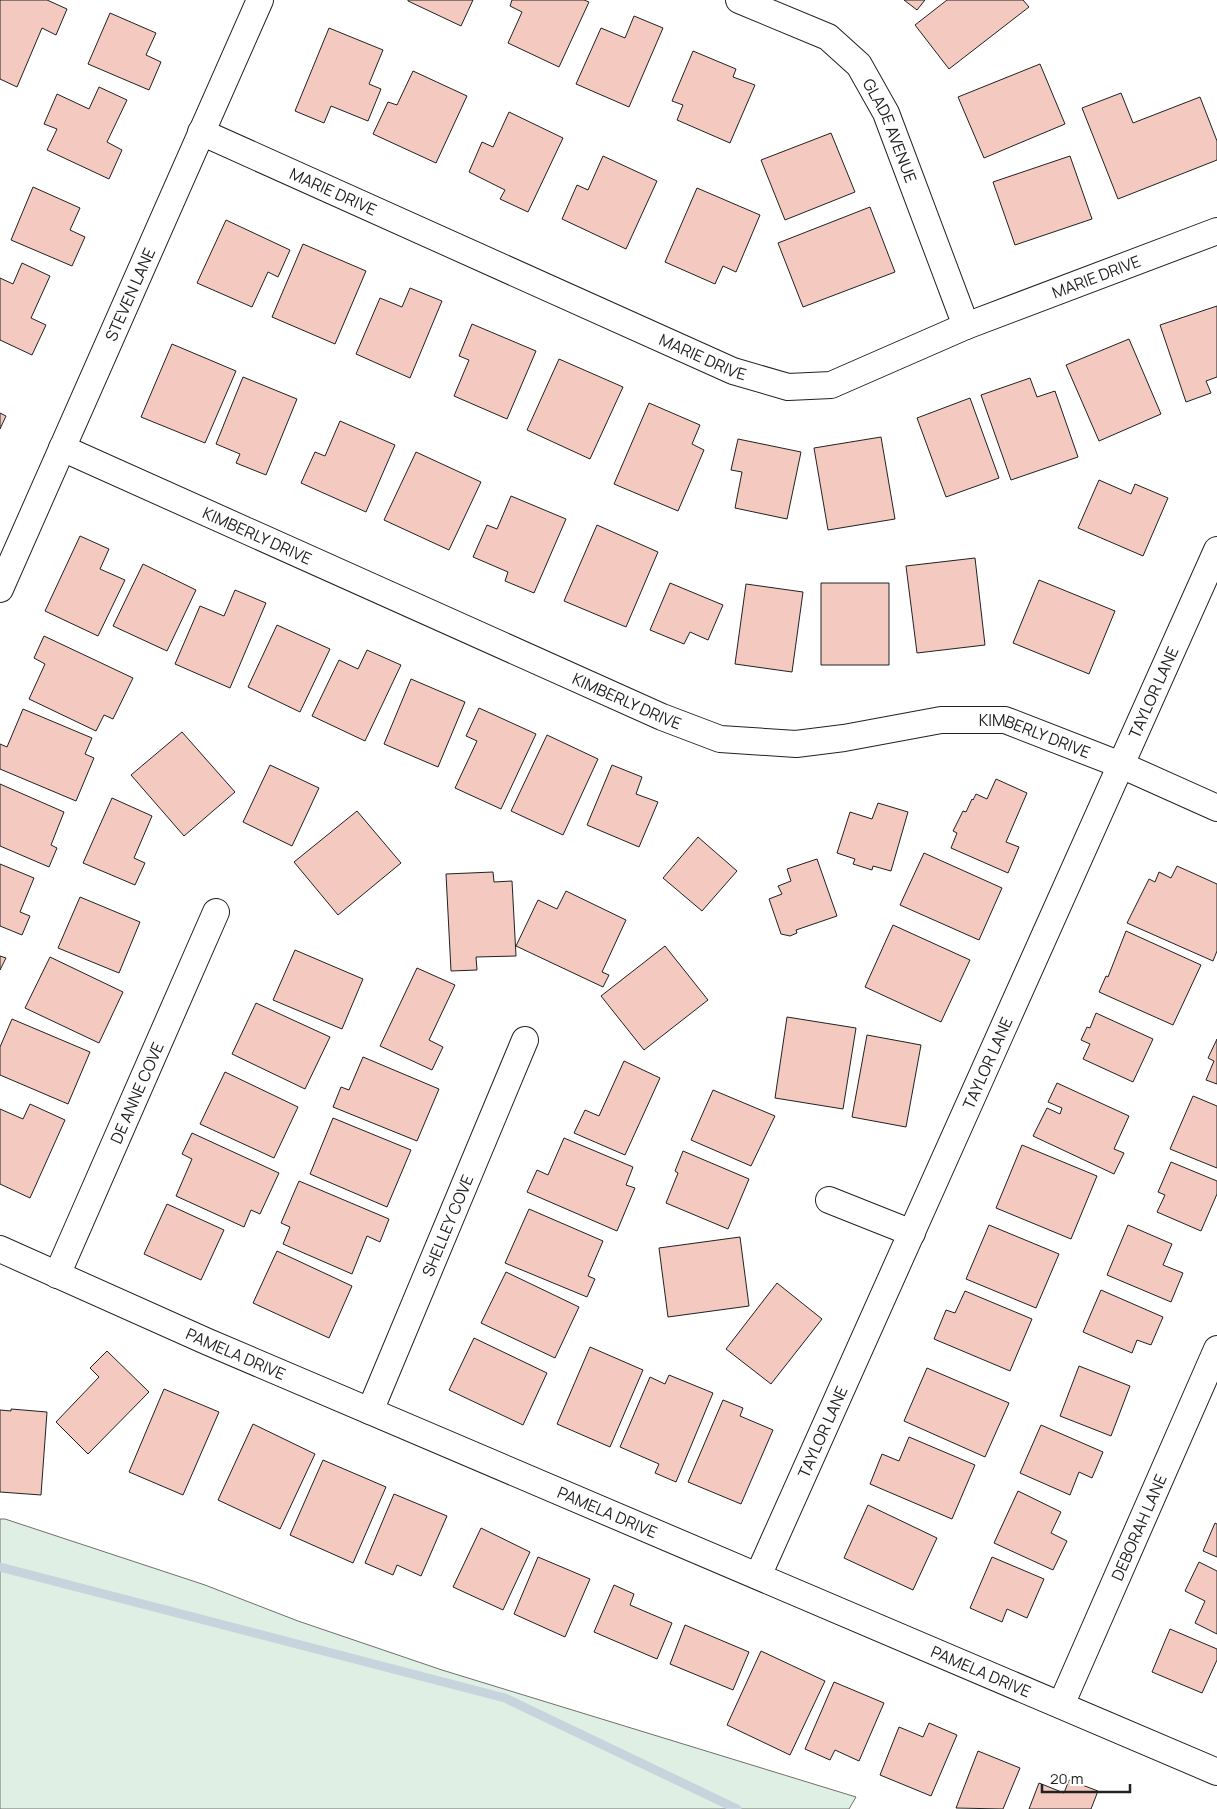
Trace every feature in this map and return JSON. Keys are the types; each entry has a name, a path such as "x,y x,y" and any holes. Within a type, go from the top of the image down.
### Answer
{"street":[{"name":"STEVEN LANE","path":"0,589 260,0"},
{"name":"GLADE AVENUE","path":"739,0 828,37 859,65 886,113 966,326"},
{"name":"MARIE DRIVE","path":"201,132 733,371 788,386 831,385 966,326 1217,230"},
{"name":"KIMBERLY DRIVE","path":"62,448 662,718 720,739 796,744 844,738 941,720 1005,720 1121,765 1217,808"},
{"name":"TAYLOR LANE","path":"758,1576 1217,550"},
{"name":"DE ANNE COVE","path":"57,1275 216,912"},
{"name":"SHELLEY COVE","path":"370,1410 525,1040"},
{"path":"829,1200 912,1233"},
{"name":"PAMELA DRIVE","path":"0,1249 208,1342 1217,1772"},
{"name":"DEBORAH LANE","path":"1061,1705 1217,1349"}],"green space":[{"path":"0,1519 5,1519 205,1585 298,1621 442,1670 856,1797 849,1809 0,1809"}],"building":[{"path":"0,0 47,0 67,9 56,35 42,28 17,87 0,79"},
{"path":"408,0 473,0 461,26"},
{"path":"512,0 584,0 589,2 559,67 508,43 522,12 510,6"},
{"path":"904,0 925,0 917,10"},
{"path":"947,0 1023,0 1029,7 949,69 915,25"},
{"path":"110,13 156,33 146,55 161,62 149,90 88,64"},
{"path":"634,16 663,28 629,107 576,84 601,28 625,38"},
{"path":"329,28 383,50 369,84 381,89 368,121 331,106 324,123 295,111"},
{"path":"693,51 736,69 733,77 755,85 730,143 677,120 683,105 672,101"},
{"path":"1040,64 1065,124 984,158 958,97"},
{"path":"413,71 467,96 436,163 373,134 388,102 397,105"},
{"path":"99,87 127,100 107,142 122,150 109,179 47,150 57,129 44,124 57,94 89,109"},
{"path":"1121,93 1133,123 1200,97 1217,141 1217,160 1118,199 1082,108"},
{"path":"509,112 563,138 528,212 500,199 505,190 469,172 482,142 493,147"},
{"path":"831,133 855,192 785,220 761,160"},
{"path":"603,156 657,181 626,249 562,219 577,185 588,190"},
{"path":"1070,156 1092,219 1015,245 993,182"},
{"path":"33,187 80,208 70,230 85,237 72,266 11,240"},
{"path":"697,188 760,215 736,272 723,266 715,284 665,262"},
{"path":"870,207 895,272 803,307 778,243"},
{"path":"226,220 290,250 278,277 268,272 252,307 197,283"},
{"path":"303,244 366,271 335,344 272,317"},
{"path":"22,263 50,276 31,318 46,325 32,355 0,340 0,278 13,284"},
{"path":"410,288 442,301 410,378 356,354 380,298 402,307"},
{"path":"1217,306 1217,377 1206,381 1211,393 1186,402 1160,325"},
{"path":"472,324 536,351 507,419 454,396 469,360 459,356"},
{"path":"1129,339 1161,414 1099,441 1066,365"},
{"path":"172,344 236,371 205,443 141,417"},
{"path":"559,359 623,387 590,459 527,430"},
{"path":"243,377 297,399 266,475 236,463 240,454 216,444"},
{"path":"1030,378 1037,397 1055,391 1078,457 1011,480 981,395"},
{"path":"970,398 999,478 946,497 917,418"},
{"path":"649,403 700,425 692,444 704,450 678,511 614,484"},
{"path":"0,413 6,416 0,429"},
{"path":"340,421 395,445 366,512 301,483 315,452 325,456"},
{"path":"881,437 895,519 828,530 814,448"},
{"path":"738,439 801,452 787,519 735,508 742,472 731,470"},
{"path":"416,452 481,482 449,550 384,520"},
{"path":"1099,480 1131,494 1135,484 1168,498 1143,556 1078,528"},
{"path":"511,496 566,519 534,593 505,581 508,572 473,557 487,525 497,529"},
{"path":"597,525 658,552 626,627 564,601"},
{"path":"80,536 109,549 100,569 125,580 98,636 45,611"},
{"path":"975,558 985,645 917,653 906,566"},
{"path":"143,564 196,590 167,651 113,626"},
{"path":"1039,580 1115,611 1089,674 1013,643"},
{"path":"670,583 723,605 708,640 690,632 684,644 650,630"},
{"path":"821,583 889,583 889,665 821,665"},
{"path":"746,584 803,592 792,672 735,664"},
{"path":"235,590 266,603 230,688 175,664 200,606 224,616"},
{"path":"277,625 330,649 300,712 248,687"},
{"path":"44,636 133,678 113,719 104,715 96,731 29,699 45,664 34,658"},
{"path":"367,650 401,665 365,741 312,716 339,660 358,669"},
{"path":"411,679 465,702 438,767 384,744"},
{"path":"479,708 536,734 501,809 455,788 477,741 466,736"},
{"path":"23,709 92,738 85,754 94,758 76,801 0,769 0,744 7,747"},
{"path":"182,732 235,792 184,836 131,775"},
{"path":"547,735 598,759 563,835 511,811"},
{"path":"270,765 319,788 292,846 243,822"},
{"path":"612,765 642,777 636,794 658,802 639,847 587,825"},
{"path":"996,779 1027,793 1006,842 1019,847 1008,873 951,848 957,833 953,831 963,811 966,812 976,794 987,799"},
{"path":"0,784 64,812 51,845 57,848 49,867 0,846"},
{"path":"112,798 152,816 134,858 145,863 135,885 83,863"},
{"path":"878,803 908,812 891,871 873,866 872,870 853,864 855,859 837,853 850,812 872,819"},
{"path":"357,811 401,863 338,915 294,862"},
{"path":"698,837 737,871 702,911 663,878"},
{"path":"924,853 1002,888 979,940 900,905"},
{"path":"817,859 837,916 796,930 797,933 790,936 781,934 769,899 782,894 778,886 791,881 787,869"},
{"path":"0,864 34,878 20,912 30,916 22,935 0,926"},
{"path":"1177,866 1217,884 1217,951 1213,961 1127,923 1149,879 1155,882 1159,872 1171,878"},
{"path":"493,872 494,882 512,881 516,956 476,957 477,970 451,971 446,874"},
{"path":"566,891 626,920 602,972 609,975 603,987 516,946 538,900 557,909"},
{"path":"80,897 140,922 119,973 58,948"},
{"path":"893,925 970,960 941,1022 865,987"},
{"path":"1126,931 1201,965 1173,1025 1099,992 1106,976 1108,977"},
{"path":"665,946 708,1000 644,1050 601,996"},
{"path":"295,950 363,979 342,1029 273,1000"},
{"path":"0,956 6,958 0,970"},
{"path":"50,957 123,992 99,1043 25,1008"},
{"path":"417,968 455,985 429,1040 443,1047 432,1070 380,1046"},
{"path":"256,1003 330,1037 305,1089 232,1054"},
{"path":"1096,1013 1153,1039 1133,1082 1083,1059 1090,1044 1081,1040 1087,1027 1090,1028"},
{"path":"787,1017 856,1028 843,1109 775,1098"},
{"path":"12,1019 90,1052 68,1104 0,1075 0,1047"},
{"path":"867,1035 921,1045 906,1127 852,1117"},
{"path":"1217,1039 1217,1084 1206,1080 1214,1061 1208,1058"},
{"path":"363,1057 439,1089 417,1141 333,1107 341,1087 349,1090"},
{"path":"624,1061 660,1078 625,1155 574,1133 585,1110 599,1116"},
{"path":"225,1072 298,1107 274,1158 200,1124"},
{"path":"1057,1083 1129,1116 1114,1149 1124,1153 1114,1174 1033,1136 1047,1108 1060,1114 1062,1108 1048,1102"},
{"path":"713,1090 775,1116 751,1166 691,1140"},
{"path":"1193,1096 1217,1106 1217,1168 1170,1149"},
{"path":"30,1104 65,1120 30,1198 0,1184 0,1109 23,1119"},
{"path":"333,1118 411,1150 387,1207 310,1174"},
{"path":"192,1133 279,1173 260,1214 251,1210 244,1227 176,1196 192,1159 182,1154"},
{"path":"564,1138 633,1167 626,1185 635,1188 617,1231 527,1192 537,1170 548,1175"},
{"path":"1022,1145 1097,1176 1071,1239 996,1208"},
{"path":"683,1151 749,1179 728,1229 666,1203 678,1173 675,1171"},
{"path":"1171,1162 1217,1181 1217,1194 1201,1231 1157,1212 1165,1195 1158,1192"},
{"path":"299,1181 389,1219 380,1242 367,1236 352,1274 283,1244 290,1227 281,1223"},
{"path":"167,1204 224,1230 201,1280 144,1254"},
{"path":"529,1209 603,1241 588,1276 595,1279 587,1297 505,1263"},
{"path":"989,1225 1059,1254 1036,1308 966,1279"},
{"path":"1128,1225 1172,1244 1163,1265 1183,1273 1171,1302 1107,1275"},
{"path":"740,1237 749,1306 668,1317 659,1248"},
{"path":"277,1251 352,1286 329,1338 253,1303"},
{"path":"506,1272 579,1307 555,1358 481,1323"},
{"path":"777,1283 822,1319 771,1384 726,1349"},
{"path":"1101,1290 1163,1317 1151,1345 1137,1340 1132,1353 1083,1332"},
{"path":"965,1291 1032,1319 1010,1371 934,1339 946,1310 955,1313"},
{"path":"474,1338 547,1373 523,1425 449,1390"},
{"path":"590,1347 643,1370 610,1447 557,1424"},
{"path":"107,1351 149,1392 88,1454 56,1422 99,1377 90,1368"},
{"path":"1079,1366 1130,1386 1111,1436 1060,1416"},
{"path":"927,1368 1009,1403 985,1457 904,1421"},
{"path":"669,1375 713,1393 676,1482 655,1473 659,1464 620,1447 650,1377 665,1384"},
{"path":"164,1389 219,1412 183,1495 129,1472"},
{"path":"723,1400 743,1408 740,1416 773,1430 741,1504 688,1482"},
{"path":"11,1409 47,1412 41,1495 0,1492 0,1410 11,1411"},
{"path":"253,1424 315,1454 280,1529 218,1500"},
{"path":"1041,1425 1103,1452 1092,1478 1079,1472 1070,1495 1020,1473"},
{"path":"909,1437 975,1465 952,1519 870,1484 882,1454 899,1461"},
{"path":"323,1460 386,1487 353,1563 290,1535"},
{"path":"1018,1491 1061,1512 1051,1533 1067,1541 1053,1570 994,1543"},
{"path":"394,1494 447,1516 421,1576 397,1565 393,1575 365,1563"},
{"path":"868,1505 937,1538 913,1590 844,1558"},
{"path":"1215,1523 1217,1524 1217,1557 1203,1551"},
{"path":"481,1528 530,1552 503,1610 453,1587"},
{"path":"538,1557 590,1579 565,1637 514,1614"},
{"path":"992,1557 1044,1579 1027,1618 1007,1609 1002,1622 970,1608"},
{"path":"1199,1562 1217,1571 1217,1634 1195,1623 1205,1601 1185,1591"},
{"path":"614,1585 634,1594 630,1605 672,1623 657,1659 594,1632"},
{"path":"685,1625 749,1652 733,1690 670,1664"},
{"path":"1170,1629 1217,1649 1217,1660 1202,1693 1152,1672"},
{"path":"761,1651 825,1681 790,1755 727,1725"},
{"path":"834,1682 884,1703 859,1761 835,1750 830,1760 805,1749"},
{"path":"929,1723 957,1735 931,1796 880,1775 899,1727 923,1737"},
{"path":"978,1751 1020,1768 1003,1809 956,1808"},
{"path":"1069,1780 1098,1791 1091,1809 1029,1809 1039,1783 1064,1793"}],"waterway":[{"path":"0,1567 505,1698 737,1809"}]}
